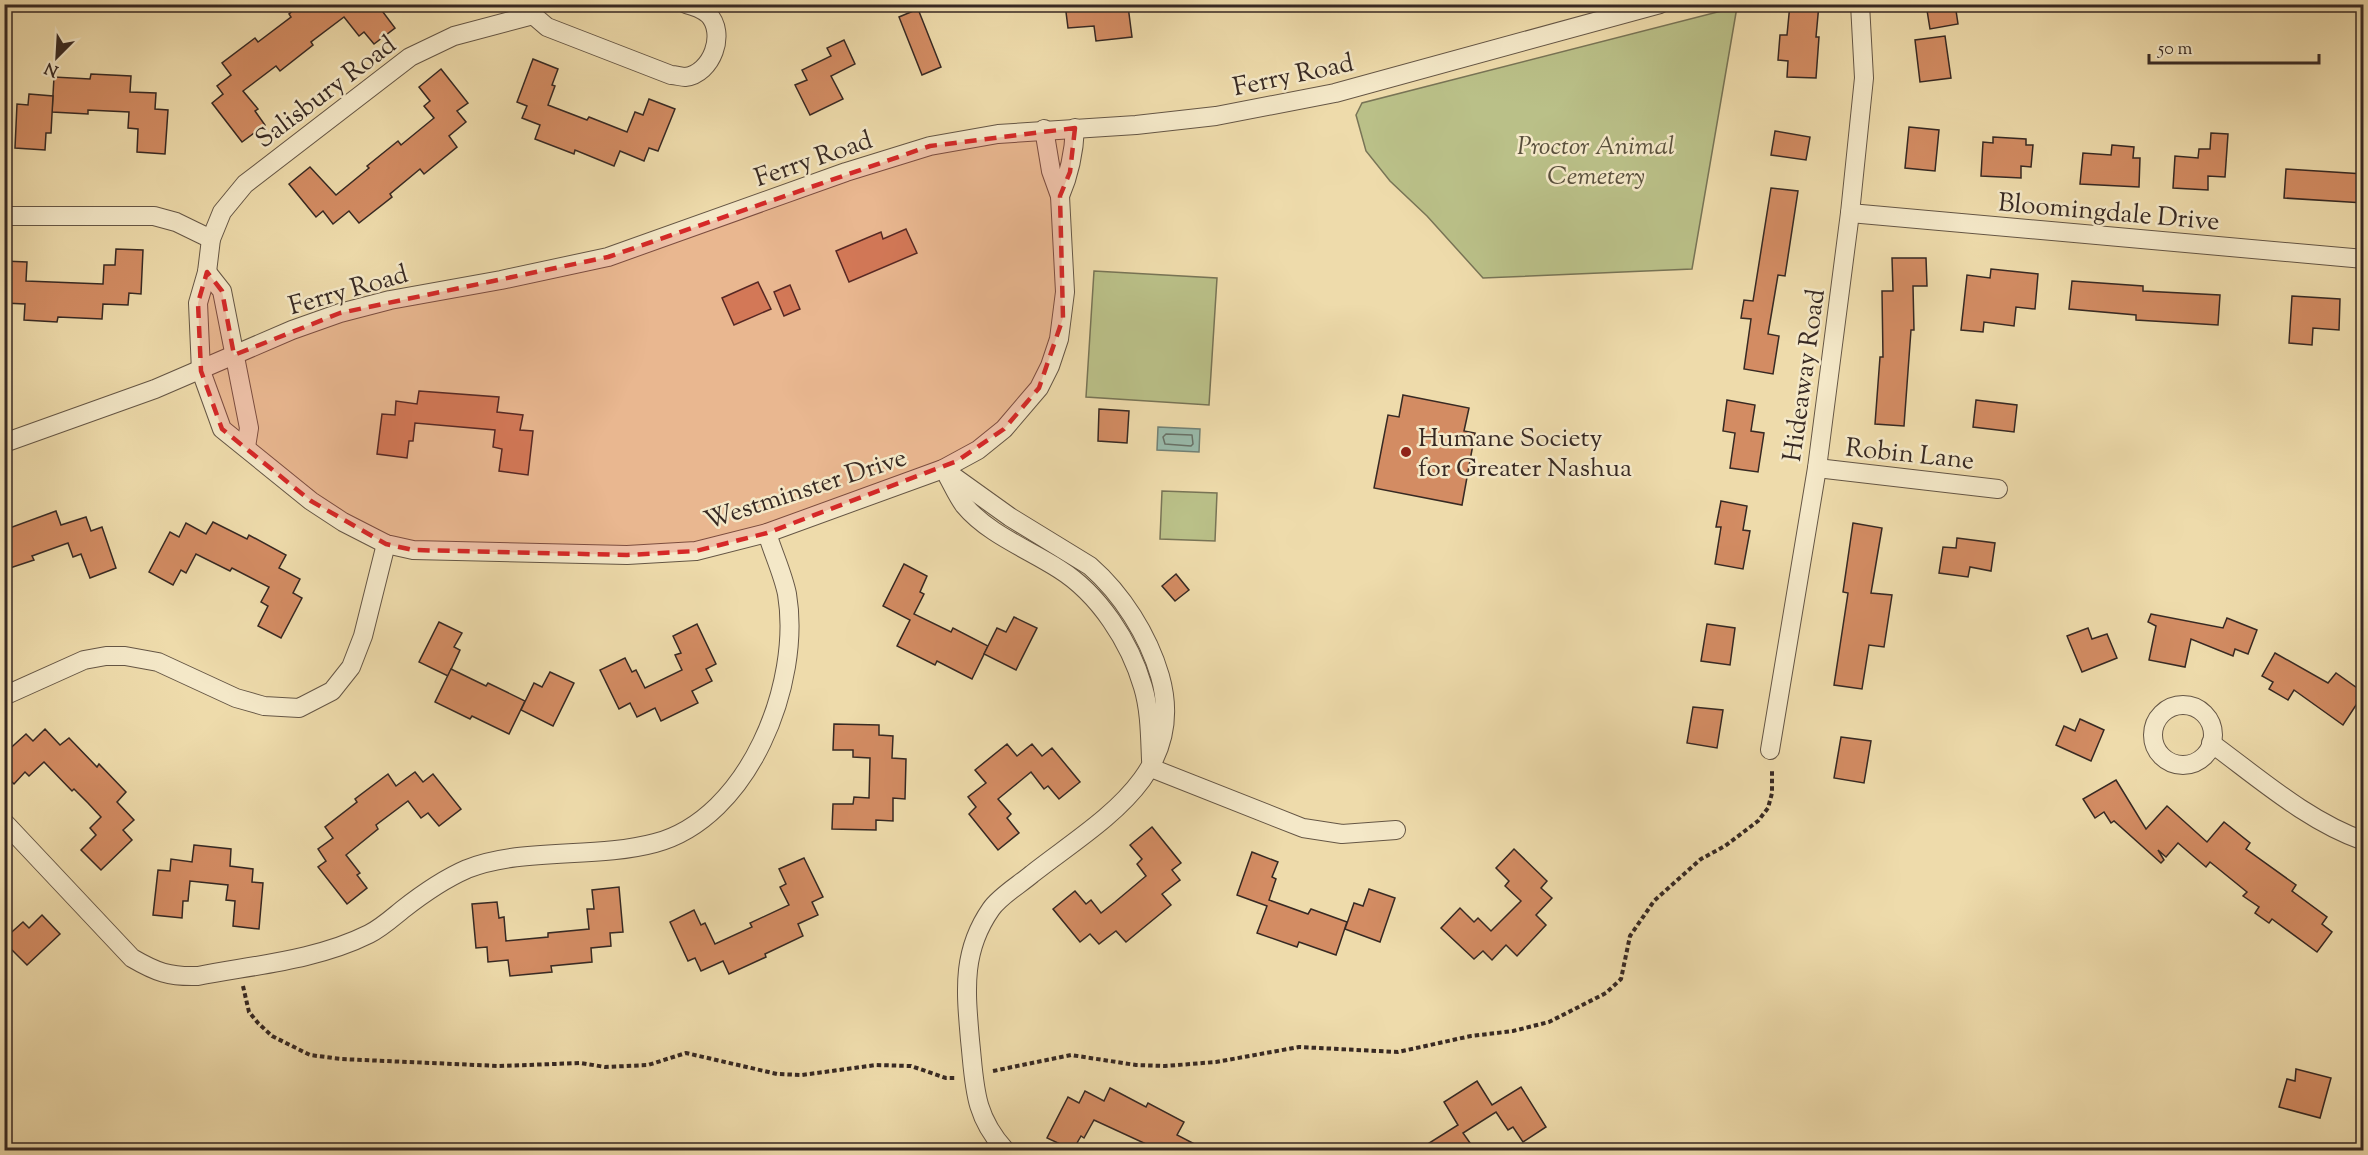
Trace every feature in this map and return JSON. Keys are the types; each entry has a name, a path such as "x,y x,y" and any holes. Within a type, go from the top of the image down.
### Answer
{"street":[{"name":"Salisbury Road","path":"201,371 198,303 207,272 212,239 222,212 245,184 410,57 454,36 533,10 547,27 671,75 684,77 697,73 706,64 713,55 716,44 716,31 707,13 686,4"},
{"name":"Ferry Road","path":"4,442 201,371 292,330 340,313 390,300 513,278 608,257 846,172 930,146 998,134 1044,129 1136,125 1216,116 1335,93 1660,4"},
{"name":"Hideaway Road","path":"1770,750 1817,468 1850,213 1864,78 1860,4"},
{"name":"Westminster Drive","path":"1060,196 1070,172 1075,128"},
{"name":"Westminster Drive","path":"201,371 222,429 311,501 365,535 386,544 414,550 627,555 696,550 767,534 943,469 978,450 1005,429 1039,388 1050,366 1064,318 1065,292 1060,196 1051,171 1044,129"},
{"name":"Bloomingdale Drive","path":"1850,213 2364,259"},
{"path":"4,216 153,216 176,222 212,239"},
{"path":"207,272 222,291 249,428 246,447"},
{"name":"Robin Lane","path":"1817,468 1998,489"},
{"path":"943,469 1010,517 1090,566 1107,582 1140,628 1151,652 1164,694 1163,737 1151,768 1124,802 991,908 970,949 966,974 974,1076 980,1112 990,1134 1005,1150"},
{"path":"4,822 132,958 155,971 177,977 198,976 327,951 350,943 372,932 442,882 467,869 510,859 616,851 657,843 690,828 727,796 742,777 768,727 784,675 788,653 789,624 787,593 767,534"},
{"path":"4,696 84,660 124,656 158,662 236,698 264,706 298,708 332,692 351,667 363,636 386,544"},
{"path":"2211,744 2301,808 2347,835 2364,841"},
{"path":"1151,768 1303,828 1342,834 1396,830"}],"path":[{"path":"240,968 249,1012 272,1036 310,1055 341,1059 498,1066 581,1063 605,1067 648,1065 686,1053 777,1074 802,1075 876,1065 911,1066 946,1078 974,1076 1011,1065 1071,1055 1136,1065 1165,1066 1216,1062 1299,1047 1398,1052 1471,1036 1513,1031 1549,1022 1606,993 1621,978 1630,936 1654,901 1701,859 1725,846 1758,820 1768,808 1773,778 1770,750"}],"highlighted area":[{"path":"1075,128 1070,172 1060,196 1063,318 1039,388 1004,429 957,461 767,533 696,551 627,555 413,550 386,544 311,501 222,429 201,371 198,303 207,272 222,291 234,355 340,313 608,257 930,146"}],"green space":[{"name":"Proctor Animal Cemetery","path":"1737,7 1692,269 1483,278 1427,216 1390,181 1366,151 1356,115 1362,103"},
{"path":"1094,271 1217,278 1209,405 1086,397"},
{"path":"1162,491 1217,493 1215,541 1160,539"}],"water":[{"path":"1158,427 1200,429 1199,452 1157,450"}],"building":[{"path":"301,4 377,4 395,28 374,44 364,32 359,36 344,17 311,42 313,45 280,71 276,66 243,91 258,109 255,111 265,125 242,142 212,103 223,94 217,86 231,75 222,63 255,38 258,42 291,17 289,14"},
{"path":"1065,4 1103,4 1103,8 1128,6 1132,37 1096,41 1094,26 1068,28"},
{"path":"1790,4 1819,4 1816,78 1787,77 1788,61 1778,60 1780,35 1787,35"},
{"path":"1926,4 1955,4 1958,24 1930,29"},
{"path":"918,9 941,67 922,75 899,17"},
{"path":"1945,36 1951,78 1920,82 1915,40"},
{"path":"844,40 855,64 831,76 843,99 810,115 795,85 807,80 802,70 831,56 827,48"},
{"path":"533,59 558,69 548,105 587,120 589,117 627,132 635,112 643,115 649,99 675,109 658,151 649,148 644,161 620,151 614,166 575,150 574,154 535,139 540,125 522,118 527,106 517,102"},
{"path":"441,69 468,103 457,111 466,122 449,136 457,147 424,174 420,169 390,194 392,197 359,223 349,211 333,224 323,211 316,217 289,184 310,167 336,195 398,141 401,145 434,118 424,106 430,101 419,87"},
{"path":"91,74 131,76 130,92 156,93 155,109 168,110 165,154 137,152 138,129 128,128 129,112 88,110 88,114 52,112 54,77 90,79"},
{"path":"29,94 53,96 51,133 46,133 45,150 15,148 17,104 28,105"},
{"path":"1909,127 1939,130 1935,171 1905,168"},
{"path":"1775,131 1810,137 1806,160 1771,155"},
{"path":"2211,133 2228,134 2225,177 2208,176 2208,190 2173,188 2175,156 2198,158 2199,149 2210,149"},
{"path":"1993,137 2026,139 2026,145 2033,145 2031,167 2021,166 2021,178 1981,176 1983,142 1993,143"},
{"path":"2112,145 2134,147 2133,158 2140,158 2139,187 2080,184 2083,153 2111,155"},
{"path":"2286,169 2364,174 2364,203 2284,198"},
{"path":"1771,188 1798,191 1785,276 1778,275 1768,334 1779,336 1773,374 1744,369 1751,319 1741,318 1744,300 1753,301"},
{"path":"906,229 917,253 849,282 836,251 881,232 883,239"},
{"path":"116,249 143,250 141,294 129,293 128,305 103,304 102,319 58,317 57,322 24,320 25,304 4,303 4,261 27,262 26,281 103,284 104,265 115,265"},
{"path":"1892,258 1926,258 1927,286 1913,286 1914,330 1911,330 1904,426 1875,424 1880,357 1883,357 1882,291 1893,291"},
{"path":"1991,269 2038,274 2035,309 2016,307 2014,326 1984,322 1983,332 1961,330 1967,275 1990,278"},
{"path":"2072,281 2143,286 2143,291 2220,295 2218,325 2136,320 2136,315 2069,309"},
{"path":"758,282 771,309 734,325 722,298"},
{"path":"790,285 800,309 784,316 774,292"},
{"path":"2292,296 2340,299 2339,330 2313,328 2312,345 2289,343"},
{"path":"419,391 499,397 497,412 523,415 520,430 533,431 528,475 499,471 502,449 493,447 495,430 415,423 413,441 409,441 407,458 377,454 382,414 395,415 396,401 417,404"},
{"path":"1403,395 1469,408 1464,431 1475,433 1462,505 1374,488 1388,415 1399,417"},
{"path":"1727,400 1755,405 1751,431 1764,433 1758,472 1730,468 1735,433 1723,431"},
{"path":"1976,400 2017,405 2014,432 1973,427"},
{"path":"1099,409 1129,411 1127,443 1098,441"},
{"path":"1721,501 1747,506 1743,530 1750,531 1743,569 1715,564 1721,527 1716,527"},
{"path":"56,511 61,525 86,517 91,531 102,527 116,568 90,578 81,554 73,557 68,543 32,556 34,560 4,570 4,530"},
{"path":"213,522 247,539 249,535 286,555 279,568 300,579 293,593 302,598 281,638 258,626 268,606 261,602 269,587 232,568 230,571 196,554 186,573 181,570 173,585 149,572 170,532 179,537 186,523 206,534"},
{"path":"1853,523 1882,528 1871,593 1892,595 1884,647 1869,645 1862,689 1834,685 1848,593 1843,592"},
{"path":"1957,538 1995,543 1991,571 1970,567 1968,577 1939,573 1943,547 1956,548"},
{"path":"904,564 927,576 920,592 924,594 914,614 951,632 953,628 988,646 972,679 937,661 935,665 897,646 910,620 883,606"},
{"path":"1176,574 1189,590 1175,601 1162,586"},
{"path":"2151,614 2223,628 2227,618 2257,630 2248,654 2235,649 2233,656 2191,639 2185,667 2149,660 2156,626 2148,622"},
{"path":"1014,617 1037,628 1016,670 984,654 997,628 1006,632"},
{"path":"439,622 462,633 454,647 460,650 448,676 419,662"},
{"path":"697,624 716,664 706,669 712,681 692,691 698,703 661,721 655,708 637,717 630,703 619,709 600,670 625,658 632,672 636,670 645,688 682,670 675,655 681,653 673,636"},
{"path":"1707,624 1735,628 1730,665 1701,661"},
{"path":"2088,628 2092,639 2107,634 2117,658 2082,672 2067,636"},
{"path":"2275,653 2328,683 2336,673 2364,693 2343,725 2294,690 2288,700 2269,689 2273,682 2262,676"},
{"path":"451,669 486,686 488,683 525,701 509,734 472,716 470,719 435,702"},
{"path":"550,672 574,683 553,726 521,710 534,683 542,687"},
{"path":"1693,707 1723,710 1717,748 1687,743"},
{"path":"2080,719 2104,730 2091,761 2056,745 2064,726 2075,731"},
{"path":"834,724 879,725 879,735 893,736 892,758 906,759 905,799 893,798 893,821 876,820 876,830 832,829 833,804 853,804 854,797 869,798 870,758 853,757 853,750 833,750"},
{"path":"45,729 60,745 69,738 126,792 117,802 134,820 123,830 132,840 101,870 81,850 96,835 90,828 101,817 74,789 72,791 44,762 29,776 25,772 14,784 4,774 4,754 26,734 33,741"},
{"path":"1841,737 1871,741 1864,783 1834,778"},
{"path":"1007,744 1017,756 1032,744 1042,756 1052,748 1080,782 1059,799 1048,786 1044,789 1031,772 998,799 1011,814 1007,818 1019,833 998,850 969,814 976,807 968,797 986,783 975,770"},
{"path":"415,772 423,782 433,774 461,809 439,826 428,813 421,818 408,801 376,825 378,829 346,855 360,873 357,875 367,888 347,904 318,867 326,861 318,849 333,838 325,827 357,802 355,799 388,774 396,786"},
{"path":"2116,780 2146,829 2167,806 2207,842 2224,822 2250,843 2246,849 2296,885 2292,891 2327,917 2322,924 2332,932 2317,952 2272,919 2269,923 2255,913 2259,907 2243,896 2247,892 2210,862 2206,867 2178,843 2166,857 2158,850 2164,860 2161,863 2114,821 2111,823 2104,812 2095,818 2083,799"},
{"path":"1152,827 1181,863 1172,870 1180,880 1162,894 1171,905 1126,942 1116,931 1099,944 1090,934 1080,942 1053,909 1075,891 1086,904 1091,900 1101,913 1115,902 1146,876 1137,864 1142,859 1130,845"},
{"path":"194,845 231,849 230,866 253,869 252,882 263,883 259,929 233,926 235,901 226,900 228,885 190,881 188,901 183,901 182,918 153,915 158,870 170,871 171,859 192,862"},
{"path":"1514,849 1547,881 1541,888 1552,898 1536,915 1546,925 1517,956 1506,945 1492,960 1483,951 1474,959 1441,928 1460,908 1474,922 1478,918 1491,931 1521,901 1505,886 1509,881 1496,868"},
{"path":"1252,852 1278,862 1272,877 1276,879 1269,900 1308,914 1311,909 1347,922 1336,955 1299,942 1297,947 1257,933 1267,906 1237,895"},
{"path":"804,858 823,897 812,902 818,915 798,924 803,936 729,974 723,961 701,971 695,958 688,961 670,922 694,910 701,925 705,923 715,944 752,927 750,923 789,905 780,887 786,884 779,869"},
{"path":"619,887 623,932 610,933 611,946 591,948 592,962 551,966 552,972 510,976 508,960 488,962 487,947 476,948 472,904 497,902 499,918 504,917 506,941 548,937 548,933 589,929 587,909 594,909 592,890"},
{"path":"1369,889 1395,898 1380,942 1345,929 1354,903 1363,906"},
{"path":"42,915 60,934 27,965 4,942 4,939 23,922 29,928"},
{"path":"2296,1069 2331,1078 2320,1118 2279,1107 2287,1079 2295,1081"},
{"path":"1477,1081 1492,1105 1521,1087 1546,1127 1523,1142 1513,1127 1508,1130 1496,1112 1463,1133 1475,1150 1418,1150 1458,1125 1444,1102"},
{"path":"1110,1088 1146,1107 1148,1103 1184,1122 1177,1135 1206,1150 1159,1150 1094,1120 1084,1138 1081,1136 1073,1150 1047,1138 1068,1097 1079,1103 1085,1091 1104,1101"}],"place":[{"name":"Humane Society for Greater Nashua","path":"1406,452"}]}
